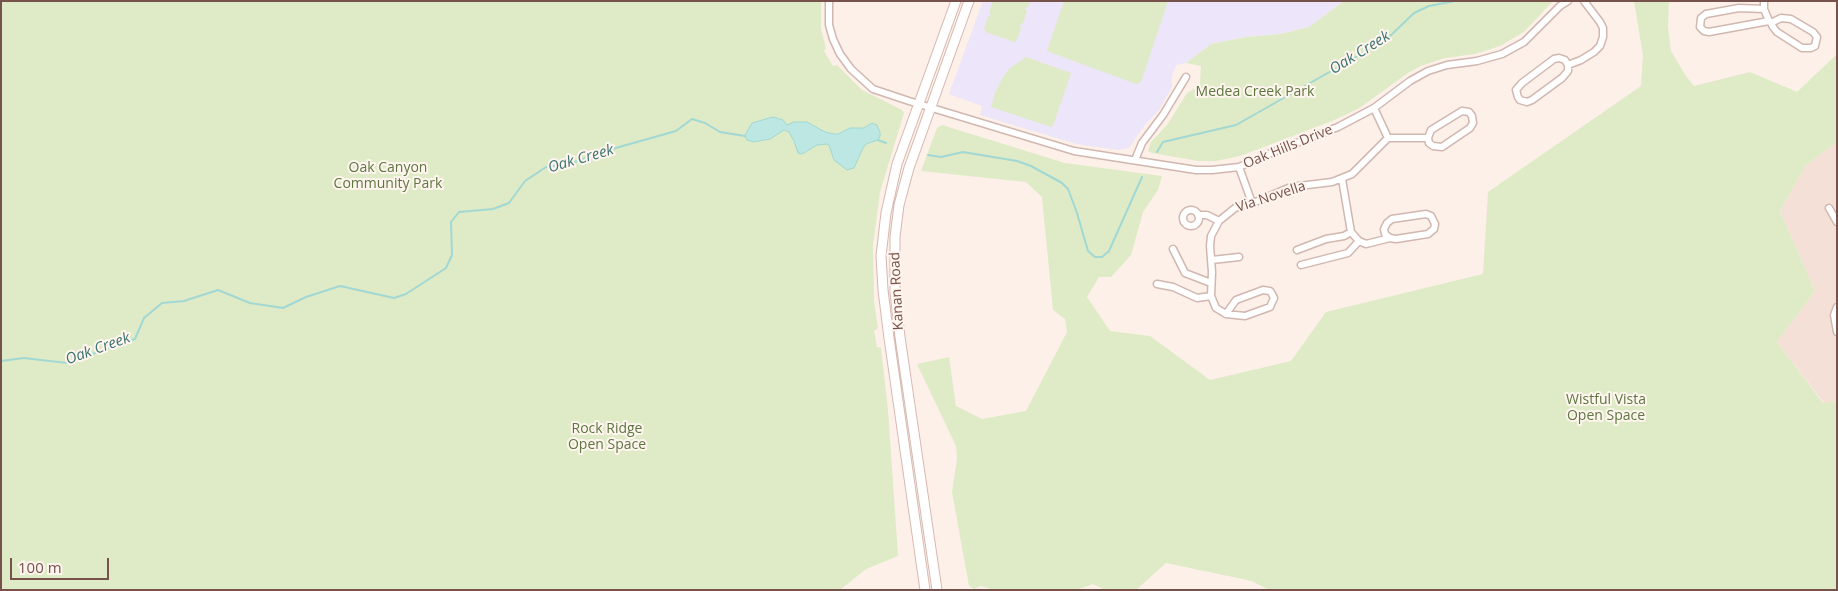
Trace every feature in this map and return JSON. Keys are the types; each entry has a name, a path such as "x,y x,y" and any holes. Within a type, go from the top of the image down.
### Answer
{"main road":[{"name":"Kanan Road","path":"924,590 888,338 881,256 890,188 897,164 956,1"},
{"name":"Kanan Road","path":"937,590 900,337 894,265 895,237 903,188 969,1"}],"street":[{"name":"Oak Hills Drive","path":"829,1 829,25 840,54 851,69 873,89 1064,149 1196,170 1239,167 1338,127 1374,108 1410,81 1428,71 1491,58 1514,49 1533,34 1560,6 1568,1"},
{"path":"1568,65 1594,52 1600,46 1603,37 1603,28 1600,22 1584,1"},
{"path":"1764,1 1764,9 1770,22 1777,32 1802,48 1816,46 1817,37 1813,32 1791,19 1781,18 1770,22 1709,32 1704,31 1700,26 1701,18 1706,14 1739,8 1764,9"},
{"path":"1562,58 1568,65 1568,71 1562,78 1532,100 1524,101 1518,97 1516,90 1522,83 1554,59 1562,58"},
{"path":"1135,160 1142,143 1163,115 1186,77"},
{"path":"1374,108 1388,138 1428,138"},
{"path":"1466,111 1472,116 1474,123 1470,128 1442,146 1433,146 1429,143 1428,138 1431,130 1458,112 1466,111"},
{"name":"Via Novella","path":"1219,221 1235,208 1292,187 1342,179 1360,168 1388,138"},
{"path":"1239,167 1252,203"},
{"path":"1342,179 1351,232 1359,241 1366,244 1390,238 1396,239 1428,234 1434,229 1434,221 1431,216 1426,214 1392,220 1387,223 1384,229 1390,238"},
{"path":"1830,208 1837,222"},
{"path":"1198,215 1207,214 1219,221 1211,236 1210,246 1212,260 1211,296 1216,308 1226,314 1245,316 1270,307 1274,298 1270,291 1264,290 1236,300 1226,314"},
{"path":"1297,250 1326,239 1344,236 1351,232"},
{"path":"1301,266 1348,252 1359,241"},
{"path":"1173,249 1185,273 1211,283"},
{"path":"1212,260 1239,257"},
{"path":"1157,284 1172,287 1197,298 1211,296"},
{"path":"1837,307 1834,315 1837,332"}],"shaded area":[{"path":"983,1 1344,1 1309,27 1280,34 1246,37 1211,44 1186,63 1177,65 1172,75 1172,87 1159,110 1144,126 1129,148 1119,150 1076,144 980,115 982,106 949,94"},
{"path":"1837,142 1837,401 1824,403 1777,342 1815,291 1780,211 1806,165"}],"green space":[{"path":"1,1 821,1 821,29 826,48 824,51 833,66 837,65 862,90 902,110 904,113 880,192 873,245 874,301 878,328 874,331 877,347 881,348 888,410 898,556 866,569 840,590 1,590"},
{"path":"993,1 1030,1 1028,7 1025,8 1027,12 1023,23 1020,25 1021,28 1017,40 1014,42 986,32 984,29 988,17 991,15 989,12"},
{"path":"1064,1 1168,1 1141,82 1136,84 1047,51"},
{"name":"Medea Creek Park","path":"1344,1 1553,1 1524,32 1500,46 1475,54 1445,58 1421,66 1408,73 1358,109 1332,121 1240,156 1216,161 1198,161 1148,151 1151,142 1167,125 1187,93 1200,84 1201,66 1186,63 1211,44 1246,37 1280,34 1309,27"},
{"name":"Wistful Vista Open Space","path":"1634,1 1669,1 1668,27 1671,51 1694,86 1750,72 1797,92 1837,54 1837,142 1806,165 1780,211 1815,291 1777,342 1823,403 1837,401 1837,590 1269,590 1252,581 1166,563 1136,590 1105,590 1093,584 1076,590 994,590 981,586 974,589 969,586 952,492 957,459 956,446 917,364 949,357 956,406 982,419 1026,411 1067,332 1065,319 1053,310 1042,197 1026,182 921,171 937,128 942,125 1065,163 1162,176 1158,190 1143,212 1131,255 1111,277 1099,277 1087,297 1110,331 1150,336 1210,380 1291,361 1326,312 1483,274 1488,192 1641,86 1643,56"},
{"path":"1026,57 1071,73 1053,126 1051,127 991,107 1003,77 1010,68"}],"water":[{"path":"773,117 783,120 787,125 794,122 807,122 825,132 834,134 850,128 864,128 872,123 877,125 880,136 878,140 866,144 854,168 847,170 834,160 827,144 817,145 802,154 798,153 789,132 784,130 770,139 754,142 747,140 745,136 752,123"}],"waterway":[{"name":"Oak Creek","path":"1157,152 1163,142 1236,125 1386,40 1414,13 1429,6 1455,1"},
{"name":"Oak Creek","path":"1,361 24,358 67,363 135,339 144,318 162,303 184,301 218,290 250,303 283,308 306,297 340,286 394,298 406,294 446,268 452,255 451,222 459,212 493,209 509,203 525,181 546,167 569,164 612,149 676,131 692,119 705,123 720,132 745,136"},
{"name":"Oak Creek","path":"878,140 886,143"},
{"name":"Oak Creek","path":"928,155 941,157 963,152 1017,161 1031,166 1062,183 1068,189 1088,251 1095,257 1102,257 1109,251 1142,177"}],"park label":[{"name":"Oak Canyon Community Park","path":"388,176"},
{"name":"Rock Ridge Open Space","path":"607,438"}]}
